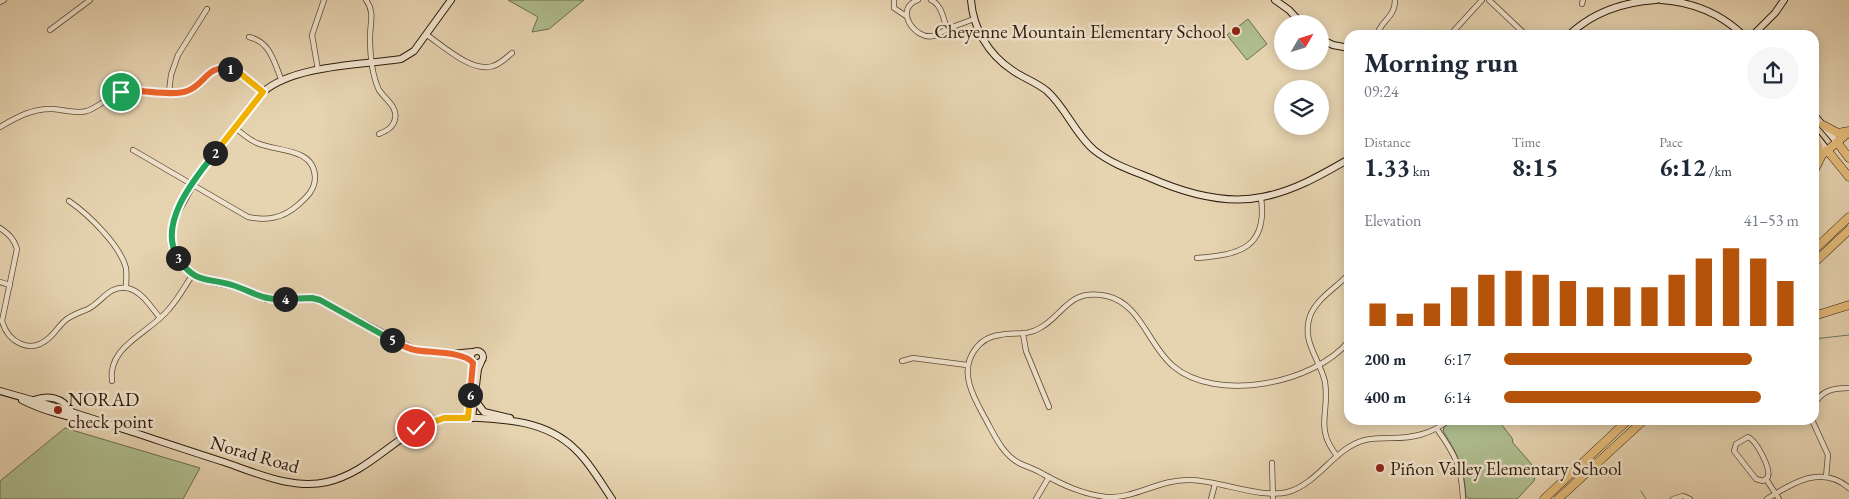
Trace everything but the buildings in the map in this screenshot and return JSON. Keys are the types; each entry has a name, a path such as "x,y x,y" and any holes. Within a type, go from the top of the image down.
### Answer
{"highway":[{"path":"1823,125 1838,133 1849,131"},
{"path":"1819,160 1827,150 1849,131"},
{"path":"1836,142 1849,158"},
{"path":"1827,150 1849,177"},
{"path":"1819,245 1849,217"},
{"path":"1819,258 1849,230"},
{"path":"1819,314 1849,305"},
{"path":"1544,499 1623,425"},
{"path":"1558,499 1640,425"}],"street":[{"path":"0,2 4,0"},
{"path":"50,30 90,0"},
{"path":"318,70 312,35 324,0"},
{"path":"366,0 371,6 372,15 370,34 373,64 380,90 395,111 395,119 392,125 388,130 379,134"},
{"path":"451,0 414,51 408,56 373,64 318,70 300,74 269,87 263,92 198,174 174,218 171,236 176,254 182,263 193,274 210,282 234,286 267,299 312,298 320,300 405,347 414,350 472,358 477,364 481,362"},
{"path":"894,0 894,8 906,16 910,24 924,36 933,36 947,28 974,19"},
{"path":"931,0 936,2 940,8 947,28"},
{"path":"971,0 974,19 982,38 1000,60 1049,93 1084,140 1105,158 1177,189 1226,198 1261,198 1297,187 1344,163"},
{"path":"1275,0 1294,15"},
{"path":"1379,30 1394,11 1395,0"},
{"path":"1455,30 1482,0"},
{"path":"1489,0 1521,30"},
{"path":"1576,30 1603,12 1628,3 1656,0"},
{"path":"1661,0 1693,5 1714,14 1737,30"},
{"path":"1758,30 1775,13 1784,0"},
{"path":"906,16 907,9 914,1"},
{"path":"169,92 171,75 178,55 207,9"},
{"path":"426,35 479,68 500,63 512,53"},
{"path":"249,37 259,39 267,47 282,81"},
{"path":"1329,43 1344,47"},
{"path":"0,127 35,110 87,111 116,94 129,90 185,92 195,87 209,72 227,68 241,74 263,92"},
{"path":"1819,121 1836,142"},
{"path":"133,150 241,214 258,219 271,219 284,215 308,197 315,182 311,163 304,156 257,143 235,128"},
{"path":"1819,140 1827,150"},
{"path":"1197,258 1225,256 1247,246 1255,237 1262,220 1261,198"},
{"path":"68,201 89,217 108,238 125,264 127,271 126,288"},
{"path":"0,228 15,242 17,249 2,314 5,330 18,343 33,346 49,338 65,320 74,314 88,309 107,292 115,288 126,288 135,291 142,296 160,318"},
{"path":"112,382 111,374 118,354 169,310 193,274"},
{"path":"1337,456 1324,433 1326,389 1324,378 1308,340 1308,328 1310,316 1320,300 1344,278"},
{"path":"0,282 10,285"},
{"path":"1344,347 1318,365 1286,378 1251,386 1223,386 1198,380 1184,374 1165,359 1137,316 1128,307 1116,299 1102,295 1089,295 1072,300 1042,327 1023,334 999,335 986,340 973,352 967,366 968,380 973,394 1003,449 1019,463 1078,491 1112,498 1130,496 1171,481 1192,480 1273,497 1298,489 1354,444 1364,440 1416,436 1437,429 1442,425"},
{"path":"1023,334 1026,351 1049,407"},
{"path":"475,351 481,352 483,358 478,369 470,418 472,358 475,351"},
{"path":"902,361 914,358 967,366"},
{"path":"1819,397 1826,391 1837,388 1849,388"},
{"name":"Norad Road","path":"3,392 38,408 46,408 59,414 142,435"},
{"name":"Norad Road","path":"3,392 71,411 264,475 294,482 326,482 353,473 374,460 405,435 427,423 444,418 523,422 552,432 577,450 612,499"},
{"path":"474,399 484,412 523,422"},
{"path":"1814,425 1828,455 1826,477"},
{"path":"1437,429 1451,449 1458,464 1462,477 1463,499"},
{"path":"1746,438 1751,438 1754,441 1769,470 1766,479 1762,481 1756,479 1734,452 1736,444 1746,438"},
{"path":"1272,463 1273,497"},
{"path":"1036,499 1049,477"},
{"path":"1767,499 1807,478 1826,477 1837,480 1849,488"},
{"path":"1766,479 1779,499"},
{"path":"1211,499 1215,484"},
{"path":"1673,499 1683,496 1690,499"}],"green space":[{"path":"508,0 584,0 549,29 532,32 538,17"},
{"path":"1248,19 1267,44 1247,60 1227,35"},
{"path":"1447,425 1502,425 1512,438 1513,443 1534,467 1536,472 1534,481 1517,499 1471,499 1466,497 1460,463 1443,431"},
{"path":"65,428 200,468 183,499 0,499 0,481"}],"waterway":[{"path":"1819,338 1849,335"},
{"path":"1641,491 1646,499"}],"place":[{"name":"Cheyenne Mountain Elementary School","path":"1236,31"},
{"name":"NORAD check point","path":"58,410"},
{"name":"Piñon Valley Elementary School","path":"1380,468"}],"route":[{"path":"121,92 129,90 185,92 195,87 209,72 227,68 241,74 263,92 198,174 178,208 171,236 176,254 193,274 210,282 234,286 267,299 312,298 320,300 405,347 414,350 452,354 471,360 473,369 468,418 444,418 416,428"}]}
